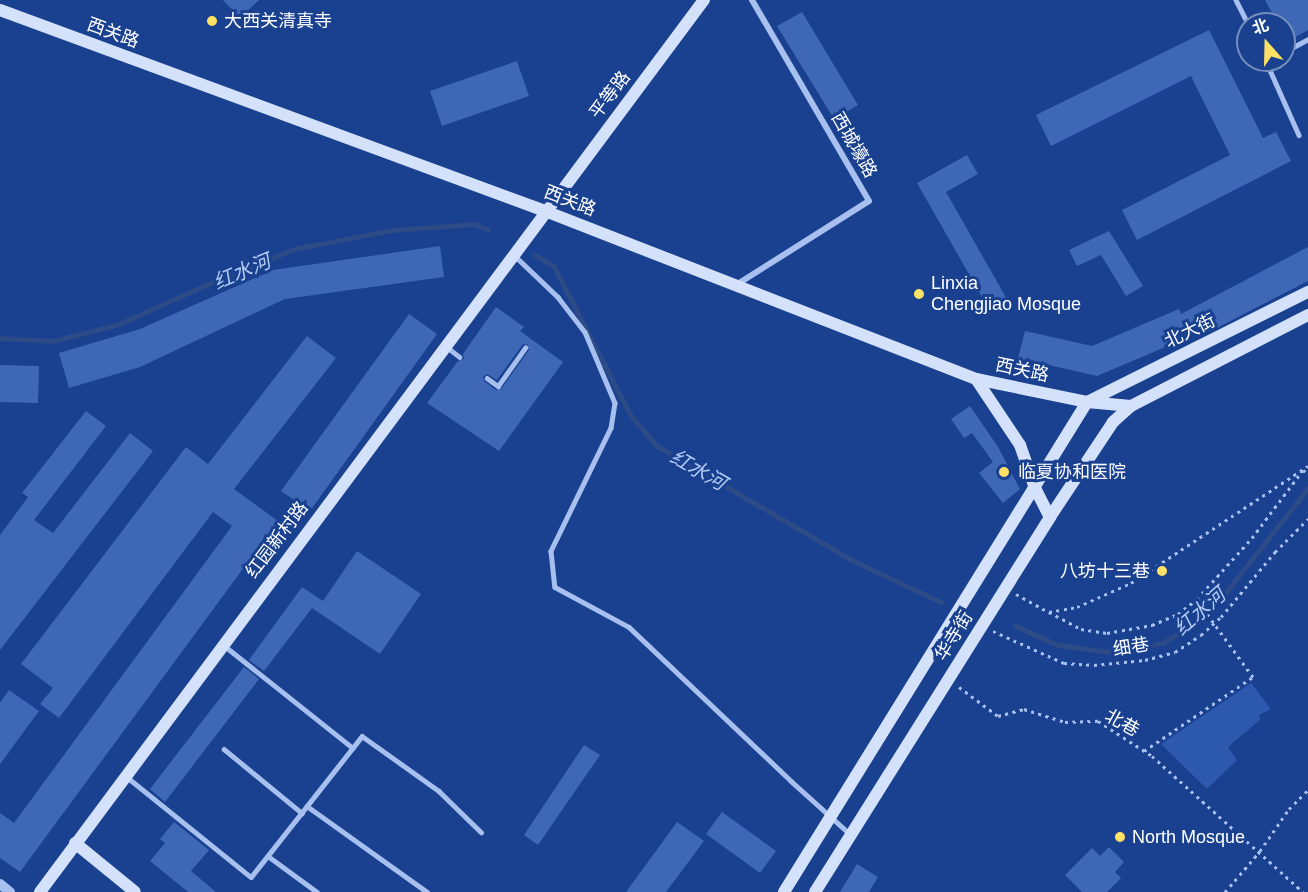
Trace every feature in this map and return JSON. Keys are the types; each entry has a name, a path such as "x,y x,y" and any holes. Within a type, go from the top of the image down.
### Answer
{"main road":[{"name":"平等路","path":"545,211 704,0"},
{"name":"西关路","path":"0,9 545,211 976,379 1087,402 1131,406"},
{"name":"红园新村路","path":"40,892 545,211"},
{"name":"北大街","path":"1087,402 1308,292"},
{"path":"1131,406 1308,315"},
{"path":"976,379 1020,445 1035,488 1050,517"},
{"name":"华寺街","path":"784,892 1087,402"},
{"name":"华寺街","path":"815,892 1050,517 1113,422 1131,406"},
{"path":"75,843 135,892"}],"street":[{"name":"西城壕路","path":"736,285 868,201 752,0"},
{"path":"0,884 10,892"}],"lane":[{"path":"1272,72 1299,135"},
{"path":"513,254 558,297 585,332 615,403 611,428 550,551 555,587 629,627 791,782 850,834"},
{"path":"445,346 460,357"},
{"path":"487,378 498,386 525,348"},
{"path":"222,644 353,748"},
{"path":"125,775 251,877 362,736 439,791 481,832"},
{"path":"224,749 302,813"},
{"path":"307,806 427,892"},
{"path":"268,856 317,892"}],"path":[{"path":"1005,589 1081,629 1107,633 1152,625 1178,614 1197,599 1252,538 1308,466"},
{"path":"1304,470 1308,474"},
{"path":"1049,612 1077,607 1131,583 1304,470"},
{"name":"细巷","path":"982,626 1015,643 1064,663 1094,665 1145,660 1175,652 1215,623 1275,552 1308,519"},
{"path":"1144,751 1252,677 1197,599"},
{"name":"北巷","path":"948,678 998,716 1024,709 1065,722 1098,721 1144,751 1260,851 1303,892"},
{"path":"1225,892 1260,851 1288,809 1308,790"}],"shaded area":[{"path":"1251,683 1271,709 1259,715 1260,720 1228,747 1237,760 1207,789 1161,744"}],"building":[{"path":"223,0 259,0 240,18"},
{"path":"1265,0 1308,0 1308,30 1296,37 1296,12 1272,12"},
{"path":"802,12 858,105 834,119 777,26"},
{"path":"1209,30 1263,138 1276,132 1291,161 1137,240 1122,210 1230,155 1191,76 1051,146 1036,115"},
{"path":"517,61 529,96 442,126 430,91"},
{"path":"967,155 978,174 946,192 1008,301 990,311 917,183"},
{"path":"1109,231 1143,286 1126,296 1101,255 1077,266 1069,250"},
{"path":"440,246 444,277 285,299 140,367 69,388 59,353 140,329 273,270"},
{"path":"1308,247 1308,281 1209,332 1208,329 1097,376 1018,358 1025,331 1092,346 1179,309 1181,314"},
{"path":"496,307 524,327 520,331 563,362 499,451 427,403 458,361 464,359 463,354","holes":["523,344 528,345 529,350 501,389 496,390 484,381 483,377 487,374 497,380"]},
{"path":"409,314 437,334 310,511 281,491"},
{"path":"307,336 336,358 234,489 278,521 20,872 0,858 0,813 14,823 232,526 213,512 59,718 40,704 53,688 21,664 186,447 208,464"},
{"path":"0,365 39,366 38,403 0,402"},
{"path":"970,406 998,447 1020,489 1003,503 979,473 993,462 972,433 964,438 951,419"},
{"path":"86,411 106,426 34,520 53,533 130,433 153,451 0,650 0,535 28,497 22,493"},
{"path":"357,551 421,594 380,654 312,608 264,671 249,660 302,587 323,601"},
{"path":"244,667 259,679 165,802 150,789"},
{"path":"9,690 39,711 0,764 0,703"},
{"path":"584,745 600,755 538,845 524,835"},
{"path":"722,812 776,851 760,873 706,834"},
{"path":"174,822 209,850 191,871 216,892 188,892 150,861 165,843 160,839"},
{"path":"677,822 704,841 666,892 626,892"},
{"path":"1109,847 1124,862 1115,872 1121,878 1107,892 1082,892 1065,875 1092,848 1100,856"},
{"path":"857,864 878,877 869,892 840,892"}],"waterway":[{"name":"红水河","path":"0,338 53,341 119,324 217,280 294,249 393,230 475,224 488,230"},
{"name":"红水河","path":"535,255 554,266 630,414 657,446 852,560 941,602"},
{"name":"红水河","path":"1016,626 1058,645 1110,652 1163,643 1191,625 1223,596 1308,488"}],"place":[{"name":"大西关清真寺","path":"212,21"},
{"name":"Linxia Chengjiao Mosque","path":"919,294"},
{"name":"临夏协和医院","path":"1004,472"},
{"name":"八坊十三巷","path":"1162,571"},
{"name":"North Mosque","path":"1120,837"}]}
